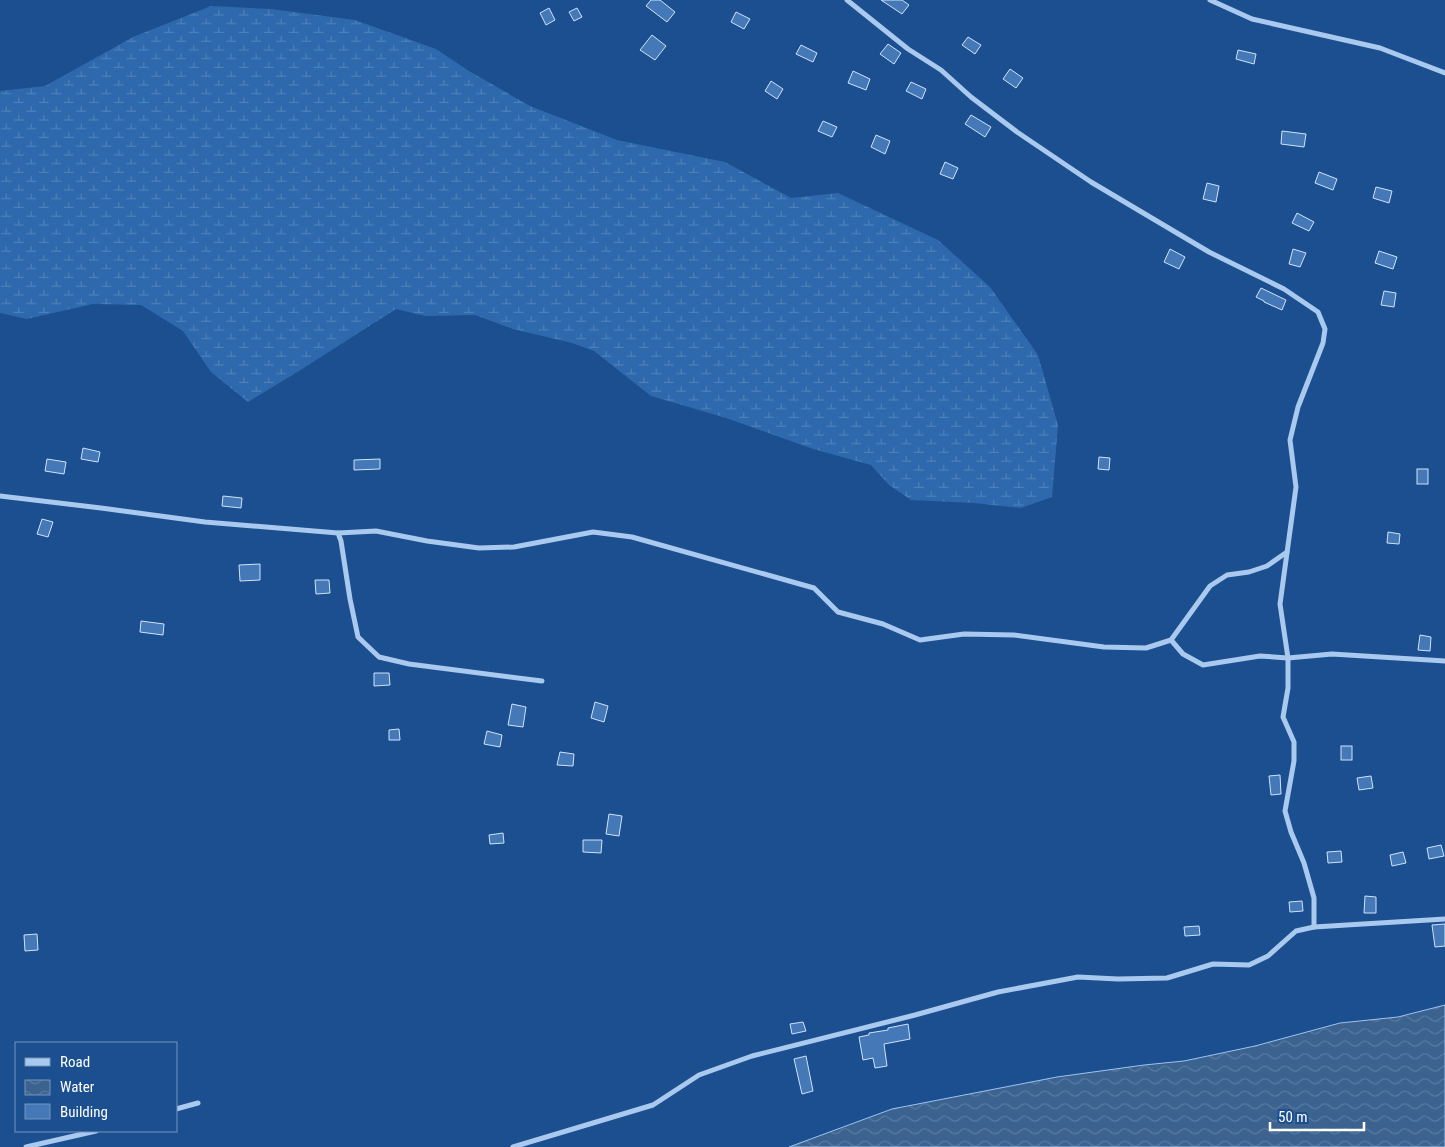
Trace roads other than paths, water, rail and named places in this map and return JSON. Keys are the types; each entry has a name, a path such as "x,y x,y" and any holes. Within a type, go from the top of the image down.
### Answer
{"street":[{"path":"847,0 908,49 941,70 971,97 1017,132 1092,182 1209,252 1284,289 1318,312 1325,329 1323,343 1298,407 1290,440 1296,487 1280,604 1288,658 1288,688 1283,717 1294,742 1294,761 1285,811 1291,832 1304,863 1314,898 1314,927"},
{"path":"1210,0 1252,19 1380,48 1445,73"},
{"path":"0,496 206,522 338,533 376,531 427,541 479,548 514,546 593,532 632,538 814,588 838,612 883,624 920,640 964,634 1014,635 1104,648 1146,648 1171,640 1210,586 1227,575 1249,572 1267,566 1287,552"},
{"path":"338,533 358,637 379,656 409,664 542,681"},
{"path":"1171,640 1183,654 1203,665 1260,656 1288,658 1332,654 1445,661"},
{"path":"513,1147 653,1105 699,1075 761,1053 998,992 1078,977 1118,979 1167,978 1213,964 1249,965 1268,956 1296,931 1314,927 1445,919"},
{"path":"178,1109 198,1104"},
{"path":"26,1147 92,1132"}],"water":[{"path":"1445,1005 1445,1147 789,1147 892,1109 1057,1077 1184,1061 1255,1046 1340,1023 1398,1017"}]}
